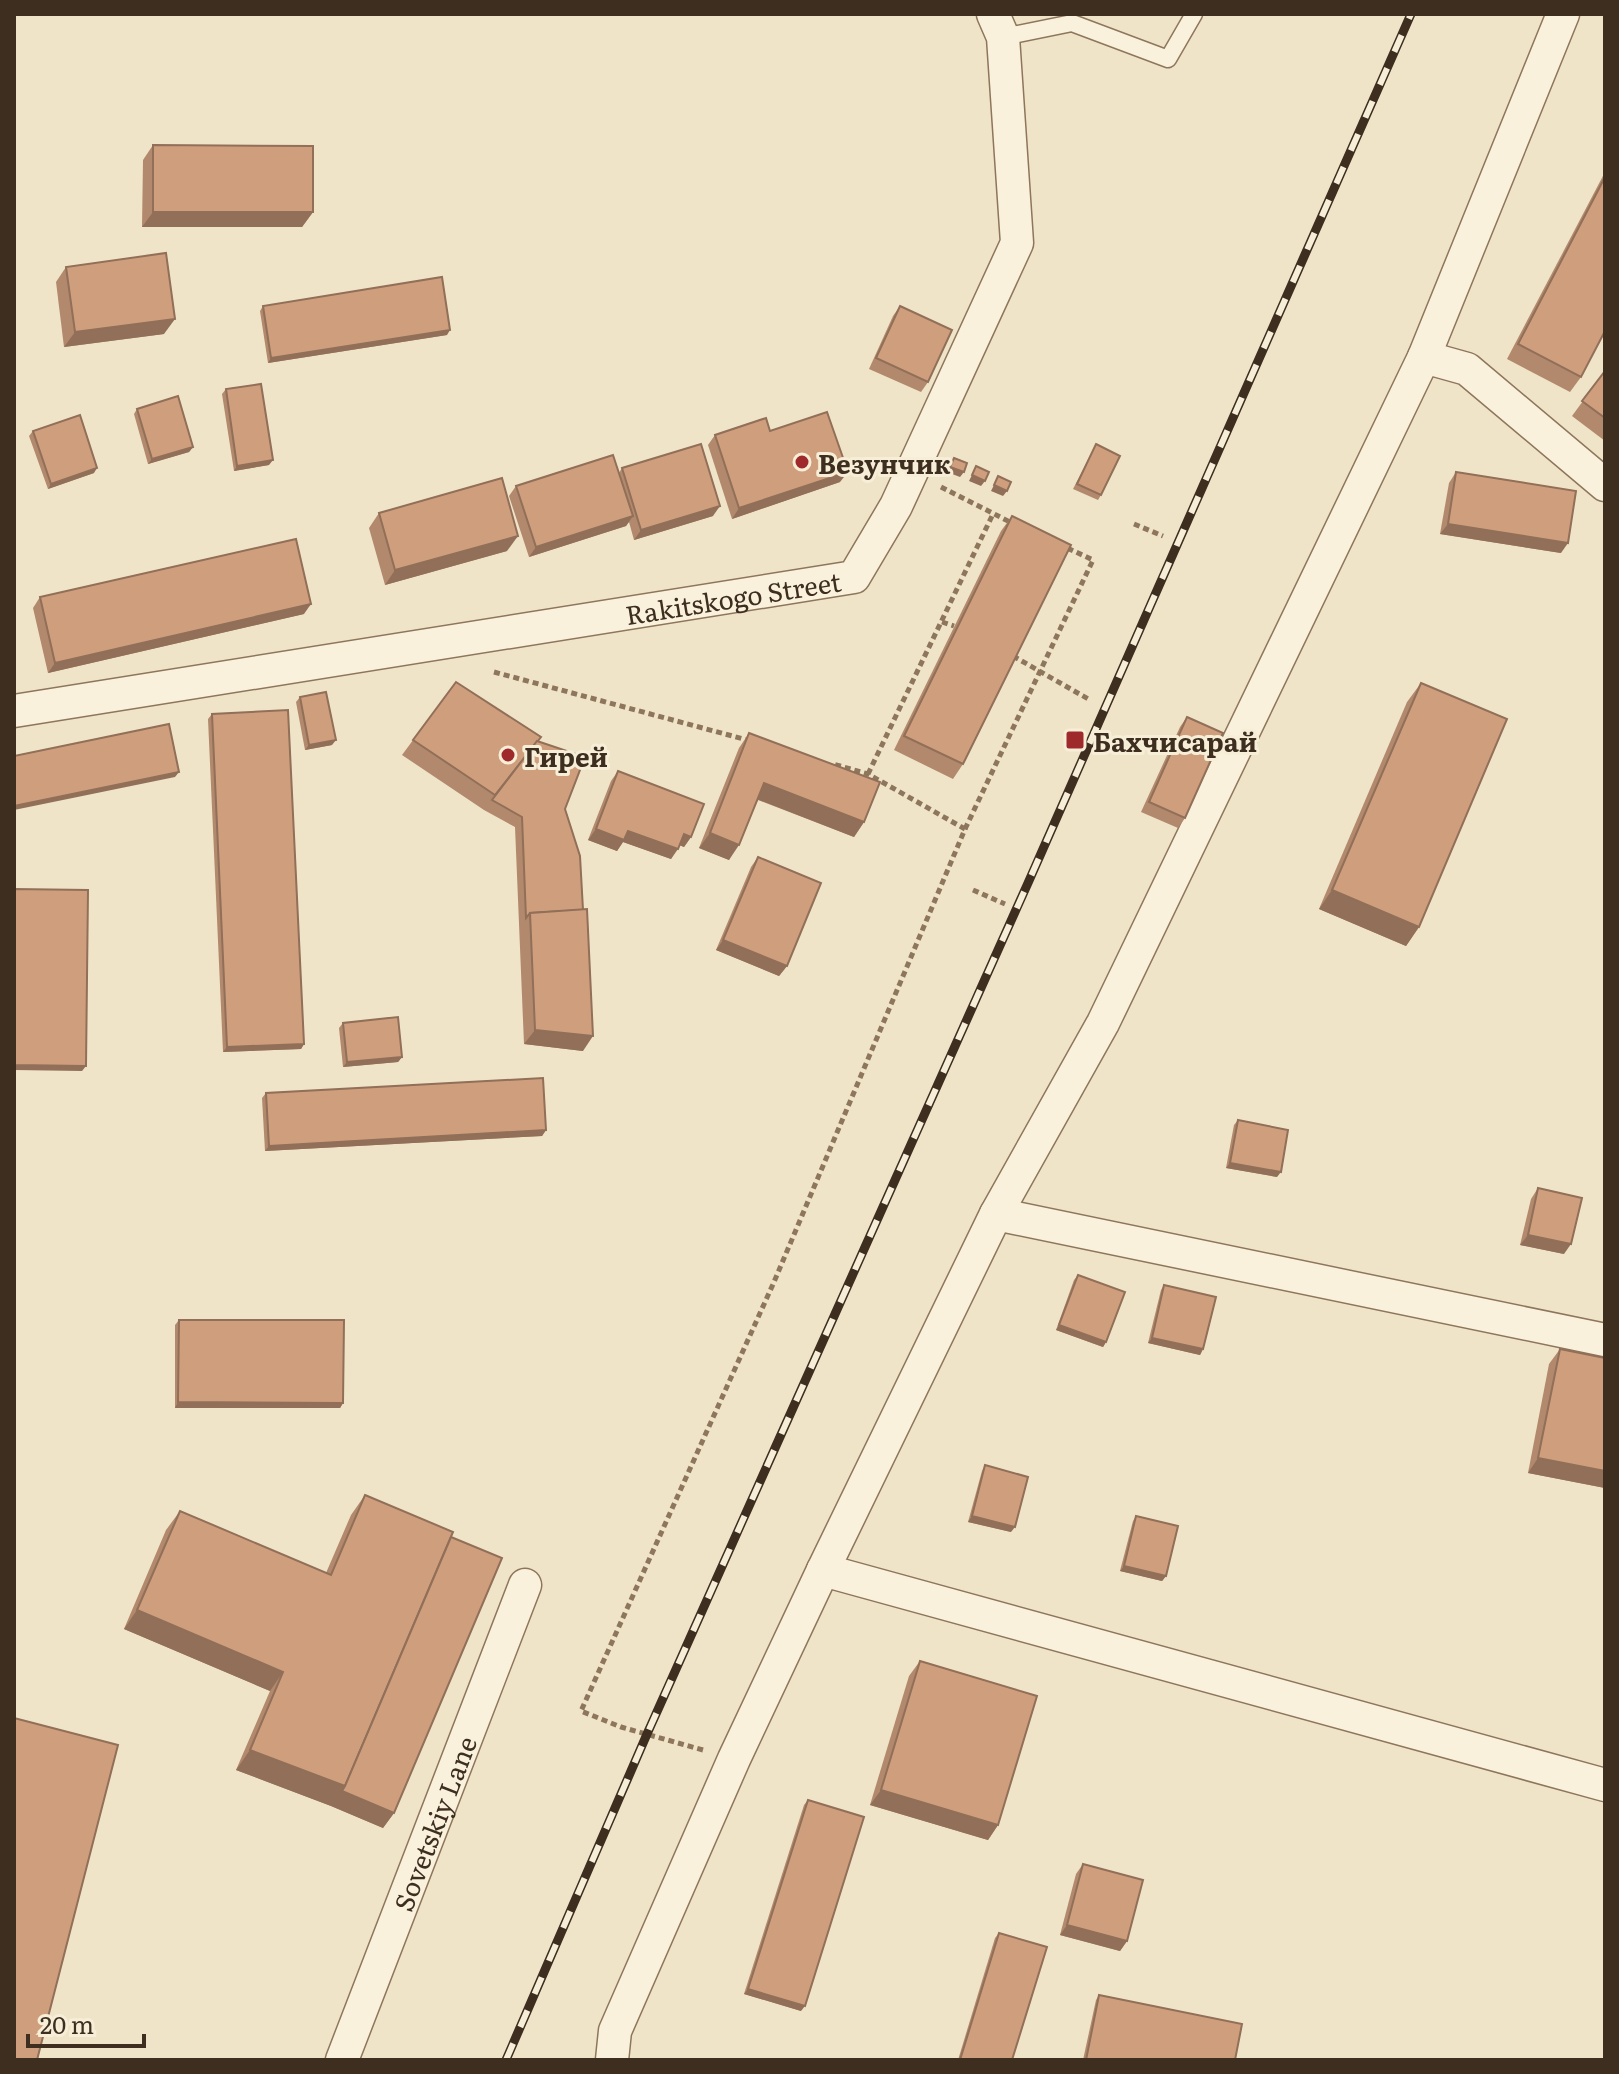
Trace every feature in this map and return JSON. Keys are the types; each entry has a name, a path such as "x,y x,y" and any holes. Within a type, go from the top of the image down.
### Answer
{"street":[{"path":"612,2060 615,2031 734,1759 823,1570 996,1214 1103,1023 1424,357 1563,14"},
{"name":"Rakitskogo Street","path":"14,711 854,577 896,506 1017,243 998,26"},
{"path":"1424,357 1467,369 1605,485"},
{"path":"996,1214 1605,1340"},
{"path":"823,1570 1605,1785"},
{"name":"Sovetskiy Lane","path":"342,2060 525,1585"}],"lane":[{"path":"998,26 1072,23 1168,59 1194,14"}],"path":[{"path":"912,472 1021,527"},
{"path":"868,774 993,514"},
{"path":"1134,524 1163,536"},
{"path":"734,1759 621,1727 581,1711 774,1282 965,829 1093,560 1050,540"},
{"path":"942,622 954,626"},
{"path":"1013,656 1090,700"},
{"path":"492,672 763,744"},
{"path":"823,761 868,774 965,829"},
{"path":"973,890 1005,904"}],"building":[{"path":"153,145 313,146 313,212 153,212"},
{"path":"1605,177 1605,331 1581,377 1518,344"},
{"path":"166,253 175,319 75,332 66,267"},
{"path":"442,277 450,330 271,358 263,306"},
{"path":"900,306 952,330 928,382 876,358"},
{"path":"1605,371 1605,418 1582,401"},
{"path":"261,384 273,460 237,466 226,389"},
{"path":"178,396 193,447 152,459 137,409"},
{"path":"827,412 848,472 739,508 715,435 766,418 770,431"},
{"path":"80,415 97,468 51,484 33,431"},
{"path":"701,444 720,506 641,530 622,468"},
{"path":"1096,444 1120,456 1101,495 1077,484"},
{"path":"613,455 633,516 536,547 516,486"},
{"path":"954,458 967,463 964,472 950,467"},
{"path":"976,466 989,472 985,481 972,475"},
{"path":"1456,472 1576,491 1568,543 1448,524"},
{"path":"998,476 1011,482 1007,491 994,485"},
{"path":"502,478 518,536 395,570 379,513"},
{"path":"1012,516 1071,545 963,764 904,736"},
{"path":"296,539 311,604 55,663 40,597"},
{"path":"456,682 541,737 495,795 413,740"},
{"path":"1421,683 1507,719 1419,927 1332,890"},
{"path":"326,692 336,740 309,745 300,697"},
{"path":"288,710 304,1044 227,1047 212,714"},
{"path":"1187,717 1223,733 1185,818 1149,802"},
{"path":"169,724 179,772 14,806 14,756"},
{"path":"749,733 880,782 864,822 764,783 739,845 710,833"},
{"path":"537,741 585,757 565,809 580,856 583,910 530,913 526,918 522,817 492,800"},
{"path":"618,771 704,804 691,837 684,834 678,849 628,831 624,840 596,829"},
{"path":"758,857 821,883 787,966 723,940"},
{"path":"14,889 88,890 86,1066 14,1065"},
{"path":"587,909 593,1036 535,1030 530,913"},
{"path":"398,1017 402,1057 347,1062 343,1023"},
{"path":"543,1078 546,1130 269,1146 266,1093"},
{"path":"1238,1120 1288,1130 1281,1172 1230,1163"},
{"path":"1538,1188 1582,1198 1571,1244 1528,1235"},
{"path":"1078,1275 1125,1292 1106,1342 1059,1325"},
{"path":"1164,1285 1216,1297 1203,1349 1152,1338"},
{"path":"179,1320 344,1320 343,1403 178,1402"},
{"path":"1560,1349 1605,1358 1605,1471 1538,1458"},
{"path":"985,1465 1028,1477 1015,1527 972,1516"},
{"path":"365,1495 453,1532 345,1786 250,1750 283,1672 137,1610 180,1511 331,1575"},
{"path":"1136,1516 1178,1526 1166,1576 1124,1566"},
{"path":"451,1537 502,1558 394,1813 342,1791"},
{"path":"920,1661 1037,1696 998,1825 881,1790"},
{"path":"14,1718 118,1745 37,2060 14,2060"},
{"path":"808,1800 864,1817 805,2006 748,1989"},
{"path":"1083,1864 1143,1880 1127,1941 1067,1925"},
{"path":"999,1933 1047,1947 1012,2060 960,2060"},
{"path":"1099,1995 1242,2024 1235,2060 1086,2060"}],"railway":[{"path":"506,2060 647,1734 1028,883 1411,14"}],"place":[{"name":"Везунчик","path":"802,462"},
{"name":"Бахчисарай","path":"1075,740"},
{"name":"Гирей","path":"508,755"}]}
